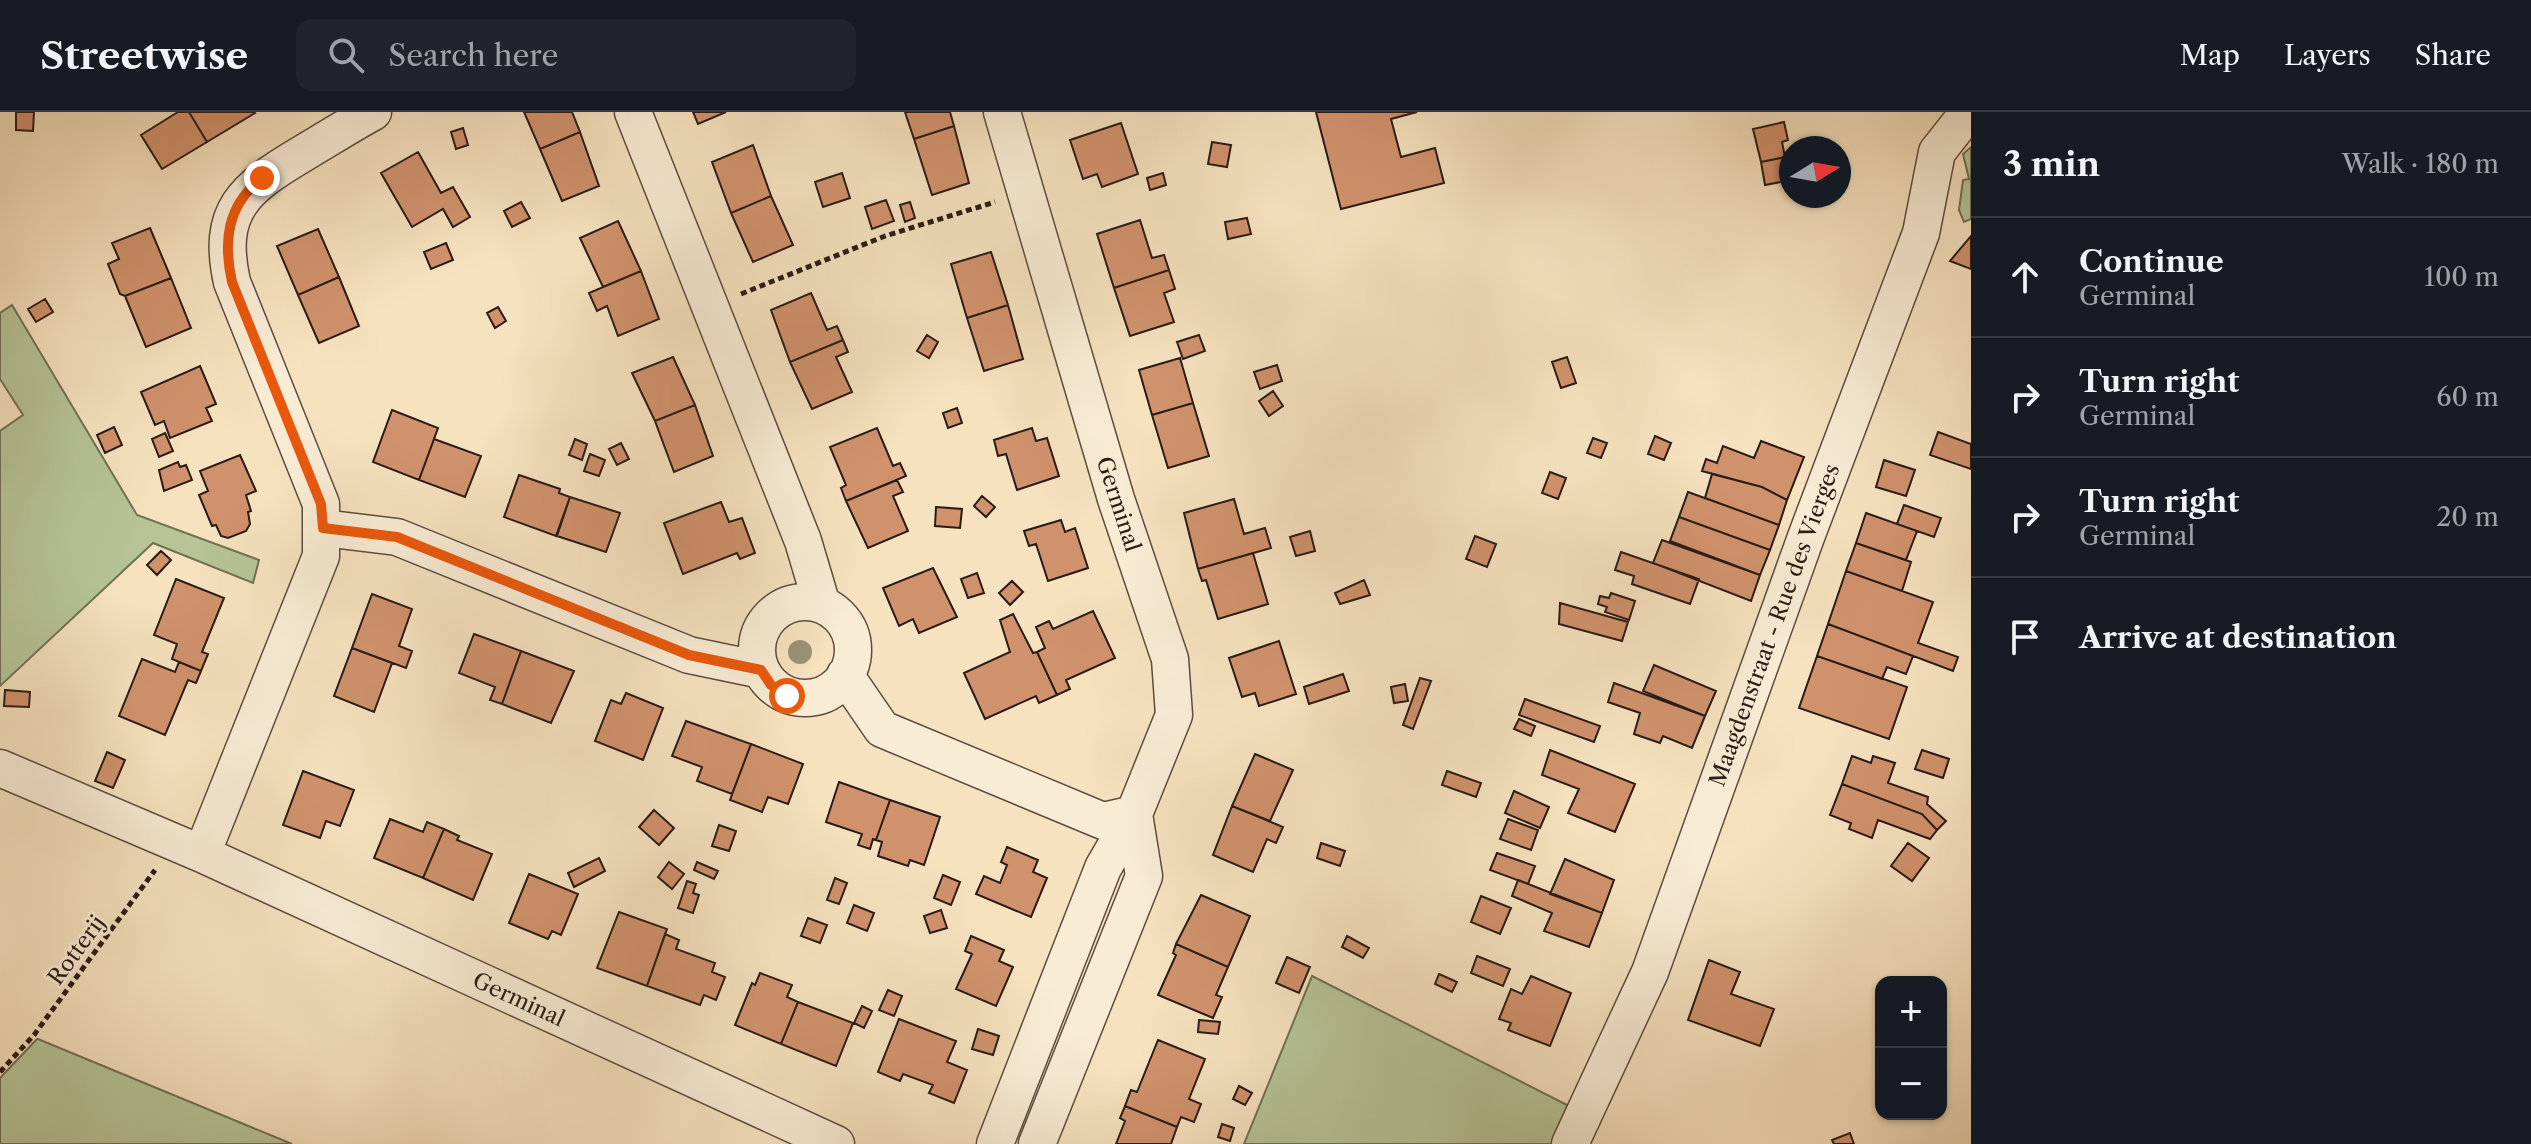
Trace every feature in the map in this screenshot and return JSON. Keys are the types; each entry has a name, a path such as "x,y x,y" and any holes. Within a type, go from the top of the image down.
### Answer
{"street":[{"path":"188,849 321,556 323,528 321,504 232,282 225,253 228,229 234,210 254,184 373,112"},
{"path":"633,112 803,541 822,605"},
{"name":"Germinal","path":"995,1144 1103,868 1134,814 1174,715 1170,659 1116,499 1002,112"},
{"name":"Maagdenstraat - Rue des Vierges","path":"1570,1144 1643,992 1811,522 1921,233 1937,152 1968,115"},
{"path":"323,528 397,537 689,655 761,670"},
{"path":"803,602 822,605 838,616 849,631 853,649 850,668 824,695 806,699 787,696 771,685 761,670 758,642 770,617 785,606 803,602"},
{"path":"845,675 882,729 1103,821 1134,814 1144,876 1037,1144"},
{"name":"Germinal","path":"0,768 188,849 836,1144"}],"path":[{"path":"710,306 885,236 1026,192"},
{"name":"Rotterij","path":"0,1072 188,849"}],"green space":[{"path":"1971,147 1971,219 1964,222 1959,210 1963,180 1969,179 1963,154"},
{"path":"12,305 137,515 259,560 253,583 153,543 0,686 0,431 23,415 0,379 0,313"},
{"path":"1312,976 1573,1108 1555,1144 1244,1144"},
{"path":"37,1039 292,1144 0,1144 0,1078"}],"building":[{"path":"16,112 34,112 33,131 16,130"},
{"path":"178,112 189,112 207,142 162,169 141,135"},
{"path":"189,112 254,112 255,113 207,142"},
{"path":"524,112 572,112 580,132 540,149"},
{"path":"693,112 726,112 698,124"},
{"path":"905,112 950,112 954,126 914,139"},
{"path":"1316,112 1417,112 1391,119 1401,157 1435,148 1444,183 1341,209"},
{"path":"1784,122 1787,136 1779,136 1779,158 1761,162 1753,129"},
{"path":"1121,123 1138,174 1102,187 1097,174 1083,179 1070,140"},
{"path":"954,126 969,183 932,195 914,139"},
{"path":"463,128 468,145 456,149 451,132"},
{"path":"580,132 599,186 562,201 540,149"},
{"path":"1212,142 1231,145 1227,167 1208,164"},
{"path":"753,145 771,196 731,213 712,162"},
{"path":"418,152 441,193 453,187 470,217 453,227 443,209 412,227 381,173"},
{"path":"1779,158 1779,182 1765,185 1761,162"},
{"path":"842,173 850,198 823,207 815,182"},
{"path":"1163,173 1166,185 1150,190 1147,178"},
{"path":"771,196 793,245 753,262 731,213"},
{"path":"886,200 894,221 872,229 865,207"},
{"path":"521,202 530,218 512,227 504,211"},
{"path":"910,202 915,218 905,222 900,205"},
{"path":"1247,218 1251,234 1228,239 1225,222"},
{"path":"1140,220 1152,258 1164,255 1169,270 1114,288 1097,234"},
{"path":"618,221 641,271 603,287 580,238"},
{"path":"150,228 171,278 125,296 120,294 108,264 119,259 112,243"},
{"path":"318,229 339,277 298,295 277,246"},
{"path":"1971,236 1971,269 1950,261"},
{"path":"446,243 453,260 431,269 424,252"},
{"path":"991,252 1008,305 967,318 951,264"},
{"path":"1169,270 1175,289 1164,293 1174,322 1130,336 1114,288"},
{"path":"641,271 659,319 618,336 607,306 597,311 589,293"},
{"path":"339,277 359,326 319,343 298,295"},
{"path":"171,278 191,328 146,347 125,296"},
{"path":"811,293 827,330 837,326 843,340 790,362 771,310"},
{"path":"45,299 53,312 36,322 28,309"},
{"path":"1008,305 1023,359 984,371 967,318"},
{"path":"498,307 506,321 495,328 487,313"},
{"path":"927,335 938,342 929,358 917,351"},
{"path":"1199,335 1205,351 1183,359 1177,342"},
{"path":"843,340 848,352 836,357 852,392 812,409 790,362"},
{"path":"673,357 695,405 655,421 632,373"},
{"path":"1567,357 1576,383 1561,388 1552,362"},
{"path":"1180,358 1193,403 1152,415 1139,370"},
{"path":"1277,365 1282,381 1260,389 1254,372"},
{"path":"200,366 216,404 206,408 212,421 170,438 164,421 155,425 141,392"},
{"path":"1273,391 1283,406 1269,416 1259,401"},
{"path":"1193,403 1209,456 1168,468 1152,415"},
{"path":"695,405 713,456 674,472 655,421"},
{"path":"957,408 962,423 948,428 943,413"},
{"path":"392,410 438,428 419,480 373,462"},
{"path":"114,427 122,445 105,453 97,435"},
{"path":"877,428 893,466 900,463 906,476 846,501 841,488 846,485 830,447"},
{"path":"1032,428 1036,441 1047,438 1059,476 1017,490 1006,454 998,456 994,440"},
{"path":"1938,432 1971,444 1971,469 1930,455"},
{"path":"165,433 173,451 159,457 152,439"},
{"path":"1655,436 1671,443 1664,460 1648,454"},
{"path":"1593,438 1607,443 1601,458 1587,453"},
{"path":"434,439 481,456 465,497 419,480"},
{"path":"575,439 587,444 582,460 569,455"},
{"path":"1761,441 1804,457 1787,500 1762,487 1702,471 1706,459 1717,463 1723,446 1754,458"},
{"path":"621,443 629,459 617,465 609,449"},
{"path":"590,454 605,460 599,476 584,471"},
{"path":"240,455 256,491 246,495 251,511 248,512 250,524 246,531 228,538 221,536 216,525 212,526 199,495 208,491 200,471"},
{"path":"1884,460 1915,470 1906,496 1876,487"},
{"path":"178,462 180,467 186,465 192,480 164,491 159,470"},
{"path":"1550,472 1566,478 1558,499 1542,493"},
{"path":"1712,474 1762,487 1787,500 1779,525 1705,498"},
{"path":"519,475 560,489 559,493 570,497 556,536 504,517"},
{"path":"897,480 903,492 893,496 908,531 868,548 846,501"},
{"path":"1688,492 1779,525 1770,550 1679,517"},
{"path":"982,496 995,507 986,517 974,506"},
{"path":"570,497 620,513 606,552 557,536"},
{"path":"1234,499 1244,534 1265,528 1271,548 1198,569 1184,513"},
{"path":"721,502 729,522 742,518 755,553 740,559 737,553 683,574 664,523"},
{"path":"1904,505 1941,518 1934,537 1897,524"},
{"path":"936,507 962,509 960,528 935,526"},
{"path":"1866,513 1917,531 1906,560 1856,543"},
{"path":"1679,517 1770,550 1760,575 1670,541"},
{"path":"1061,520 1065,532 1075,528 1088,568 1048,581 1036,544 1029,546 1024,531"},
{"path":"1310,531 1315,551 1296,556 1290,537"},
{"path":"1475,536 1496,544 1487,567 1466,559"},
{"path":"1662,540 1760,575 1751,601 1653,563"},
{"path":"1856,543 1911,562 1902,591 1846,571"},
{"path":"161,551 171,560 157,575 147,565"},
{"path":"1621,552 1699,579 1690,604 1632,584 1634,576 1615,570"},
{"path":"1253,553 1268,604 1218,619 1206,580 1202,581 1198,569"},
{"path":"933,568 957,617 919,633 913,619 899,626 883,588"},
{"path":"1846,571 1933,602 1918,643 1958,657 1953,671 1828,624"},
{"path":"977,573 984,593 968,598 961,579"},
{"path":"176,579 224,598 202,652 208,654 201,671 172,659 177,644 154,635"},
{"path":"1364,580 1370,595 1340,604 1335,593"},
{"path":"1012,581 1023,592 1010,605 999,593"},
{"path":"1611,593 1635,601 1629,620 1605,612 1607,607 1598,604 1600,596 1609,598"},
{"path":"372,594 412,609 399,646 412,651 406,668 352,648"},
{"path":"1560,603 1628,622 1622,641 1559,624"},
{"path":"1093,611 1115,658 1066,680 1070,689 1057,695 1037,652 1045,648 1036,627 1049,621 1053,629"},
{"path":"1013,614 1033,653 1037,652 1057,695 1039,703 1036,696 985,719 964,673 1010,652 1000,620"},
{"path":"1828,624 1913,656 1906,674 1887,667 1882,679 1817,656"},
{"path":"474,634 521,651 502,704 490,700 495,687 459,673"},
{"path":"1279,641 1296,694 1259,706 1255,693 1242,697 1229,658"},
{"path":"352,648 392,663 374,712 334,696"},
{"path":"521,651 574,671 551,723 502,704"},
{"path":"1817,656 1907,687 1889,739 1799,708"},
{"path":"142,659 175,672 179,662 201,671 196,683 188,680 165,735 119,716"},
{"path":"1654,665 1716,691 1705,716 1643,691"},
{"path":"1343,674 1349,691 1309,704 1304,687"},
{"path":"1420,678 1431,681 1413,729 1403,725"},
{"path":"1614,683 1705,716 1692,748 1663,736 1660,743 1634,734 1640,713 1608,702"},
{"path":"1405,684 1408,701 1394,703 1391,687"},
{"path":"5,690 30,692 29,707 4,706"},
{"path":"626,693 663,708 643,760 595,741 611,700 621,704"},
{"path":"1525,699 1600,726 1594,742 1519,715"},
{"path":"1519,719 1535,726 1531,736 1514,729"},
{"path":"686,721 751,744 732,794 697,781 702,767 672,756"},
{"path":"751,744 803,764 788,804 768,797 762,812 730,800"},
{"path":"1550,750 1635,784 1615,832 1568,813 1579,789 1542,775"},
{"path":"1922,750 1949,759 1943,778 1915,769"},
{"path":"107,752 125,760 113,788 95,781"},
{"path":"1255,754 1293,770 1270,821 1232,806"},
{"path":"1852,756 1871,763 1873,756 1895,763 1888,783 1928,797 1927,804 1946,821 1937,830 1922,814 1842,784"},
{"path":"303,771 354,790 340,826 326,821 320,838 283,825"},
{"path":"1447,771 1481,783 1476,797 1442,785"},
{"path":"839,782 890,800 870,849 858,845 862,834 826,822"},
{"path":"1842,784 1922,814 1937,830 1930,839 1878,820 1872,838 1849,829 1851,823 1830,815"},
{"path":"1514,791 1549,807 1540,828 1505,813"},
{"path":"890,800 940,817 924,865 910,860 908,866 878,856 882,842 876,840"},
{"path":"1232,806 1283,827 1276,843 1267,839 1253,872 1213,855"},
{"path":"654,810 674,828 659,845 639,827"},
{"path":"390,819 423,832 427,822 444,829 423,878 374,858"},
{"path":"1508,819 1538,830 1531,850 1500,839"},
{"path":"719,825 736,831 729,851 712,846"},
{"path":"444,829 459,836 457,840 492,854 473,900 423,878"},
{"path":"1321,843 1345,851 1340,866 1317,858"},
{"path":"1908,843 1929,858 1912,881 1891,866"},
{"path":"1007,847 1038,860 1033,872 1047,878 1031,917 976,894 984,876 1000,883 1007,865 1001,862"},
{"path":"1497,853 1535,866 1528,884 1490,870"},
{"path":"599,858 605,871 574,887 568,873"},
{"path":"1565,859 1614,880 1602,913 1550,894"},
{"path":"669,862 684,874 672,889 658,877"},
{"path":"697,862 718,871 714,879 694,870"},
{"path":"529,874 578,894 561,935 552,931 548,939 509,923"},
{"path":"943,875 960,882 951,905 934,898"},
{"path":"835,878 847,883 839,904 827,900"},
{"path":"1518,880 1602,913 1589,947 1544,931 1552,913 1512,896"},
{"path":"687,881 696,884 693,893 699,895 693,913 678,908"},
{"path":"1201,895 1250,916 1228,967 1176,944"},
{"path":"1481,896 1511,908 1500,934 1471,922"},
{"path":"854,905 874,913 867,931 847,923"},
{"path":"941,910 947,928 930,933 924,916"},
{"path":"619,912 667,929 647,986 597,968"},
{"path":"808,918 827,925 820,943 801,936"},
{"path":"665,934 679,940 676,949 715,963 712,972 725,977 716,1000 704,995 700,1005 647,986"},
{"path":"971,936 1004,950 999,961 1013,967 996,1006 956,989 972,954 965,951"},
{"path":"1347,936 1369,948 1363,958 1342,947"},
{"path":"1176,944 1228,967 1216,995 1222,997 1213,1018 1158,995 1176,955 1173,953"},
{"path":"1477,956 1510,969 1503,986 1471,973"},
{"path":"1287,957 1310,967 1299,993 1276,983"},
{"path":"1709,960 1740,972 1731,994 1774,1009 1760,1046 1688,1020"},
{"path":"760,973 792,985 787,997 798,1002 781,1044 735,1025 752,983 755,985"},
{"path":"1439,974 1457,982 1452,992 1435,984"},
{"path":"1531,976 1571,993 1550,1046 1508,1030 1511,1023 1499,1019 1511,989 1522,994"},
{"path":"888,990 902,996 894,1016 879,1010"},
{"path":"798,1002 853,1023 836,1066 781,1044"},
{"path":"862,1006 872,1011 864,1028 854,1023"},
{"path":"899,1019 956,1041 947,1062 967,1070 954,1103 929,1093 933,1085 903,1074 900,1081 878,1072"},
{"path":"1199,1020 1220,1022 1218,1034 1198,1032"},
{"path":"978,1029 999,1036 993,1055 972,1049"},
{"path":"1158,1040 1205,1059 1189,1099 1201,1104 1194,1122 1181,1117 1177,1127 1125,1106 1131,1090 1137,1092"},
{"path":"1239,1086 1252,1093 1245,1105 1233,1099"},
{"path":"1125,1106 1177,1127 1171,1144 1116,1144 1125,1121 1120,1118"},
{"path":"1222,1124 1234,1128 1230,1141 1218,1137"},
{"path":"1850,1133 1854,1144 1834,1144 1832,1140"}],"route":[{"path":"262,178 234,210 225,253 232,282 321,504 323,528 397,537 457,564 689,655 761,670 771,685 787,696"}]}
